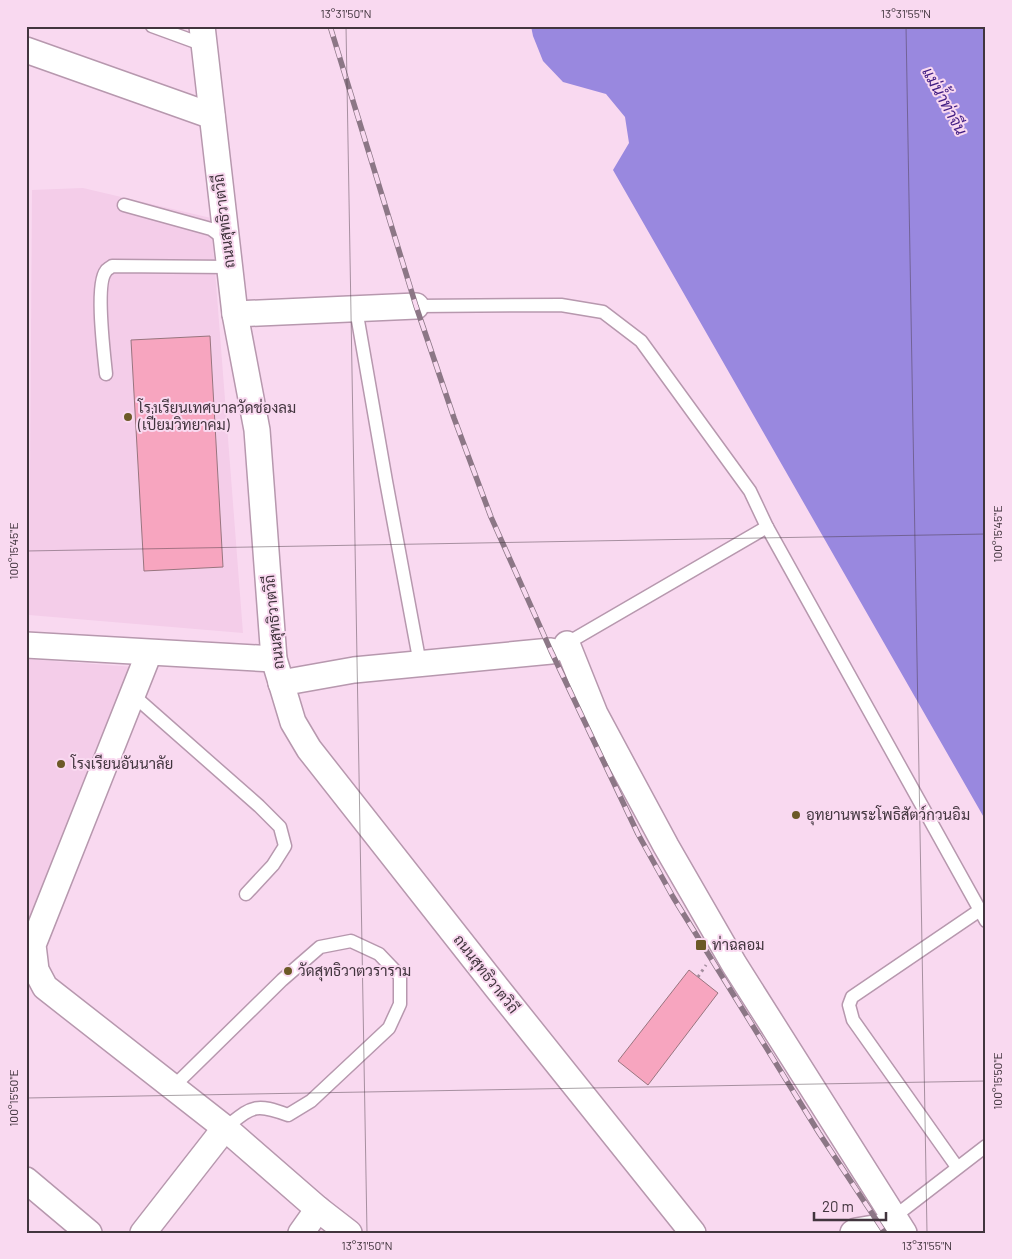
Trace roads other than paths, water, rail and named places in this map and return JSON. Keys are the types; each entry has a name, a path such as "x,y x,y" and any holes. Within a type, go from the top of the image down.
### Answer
{"street":[{"name":"ถนนสุทธิวาตวิถี","path":"203,36 235,314 257,430 274,659 293,722 309,749 693,1233"},
{"path":"26,50 212,116"},
{"path":"235,314 416,306"},
{"path":"26,645 274,659"},
{"path":"281,684 354,670 559,647 666,846 734,964 892,1226 853,1233"},
{"path":"149,653 33,945 36,970 45,987 225,1128 318,1209 349,1233"},
{"path":"143,1233 225,1128"},
{"path":"26,1180 89,1233"},
{"path":"301,1233 318,1209"}],"lane":[{"path":"152,26 203,36"},
{"path":"124,205 211,229 226,240"},
{"path":"106,374 100,303 106,271 112,266 230,267"},
{"path":"416,306 561,305 603,312 641,341 750,491 767,527 983,915 852,997 849,1005 853,1020 957,1167"},
{"path":"356,308 420,664"},
{"path":"559,647 767,527"},
{"path":"133,695 259,806 280,827 285,846 273,865 246,894"},
{"path":"173,1087 282,980 320,947 350,941 379,954 400,976 400,1004 389,1028 311,1101 288,1115 260,1107 248,1110 225,1128"},
{"path":"892,1226 957,1167 986,1146"}],"water":[{"name":"แม่น้ำท่าจีน","path":"531,26 986,26 986,821 613,170 629,143 625,117 606,94 563,82 543,61"}],"railway":[{"path":"330,26 416,306 454,418 491,517 551,651 638,834 673,897 819,1133 885,1233"}],"place":[{"name":"โรงเรียนเทศบาลวัดช่องลม (เปี่ยมวิทยาคม)","path":"128,417"},
{"name":"โรงเรียนอันนาลัย","path":"61,764"},
{"name":"อุทยานพระโพธิสัตว์กวนอิม","path":"796,815"},
{"name":"ท่าฉลอม","path":"701,945"},
{"name":"วัดสุทธิวาตวราราม","path":"288,971"}]}
